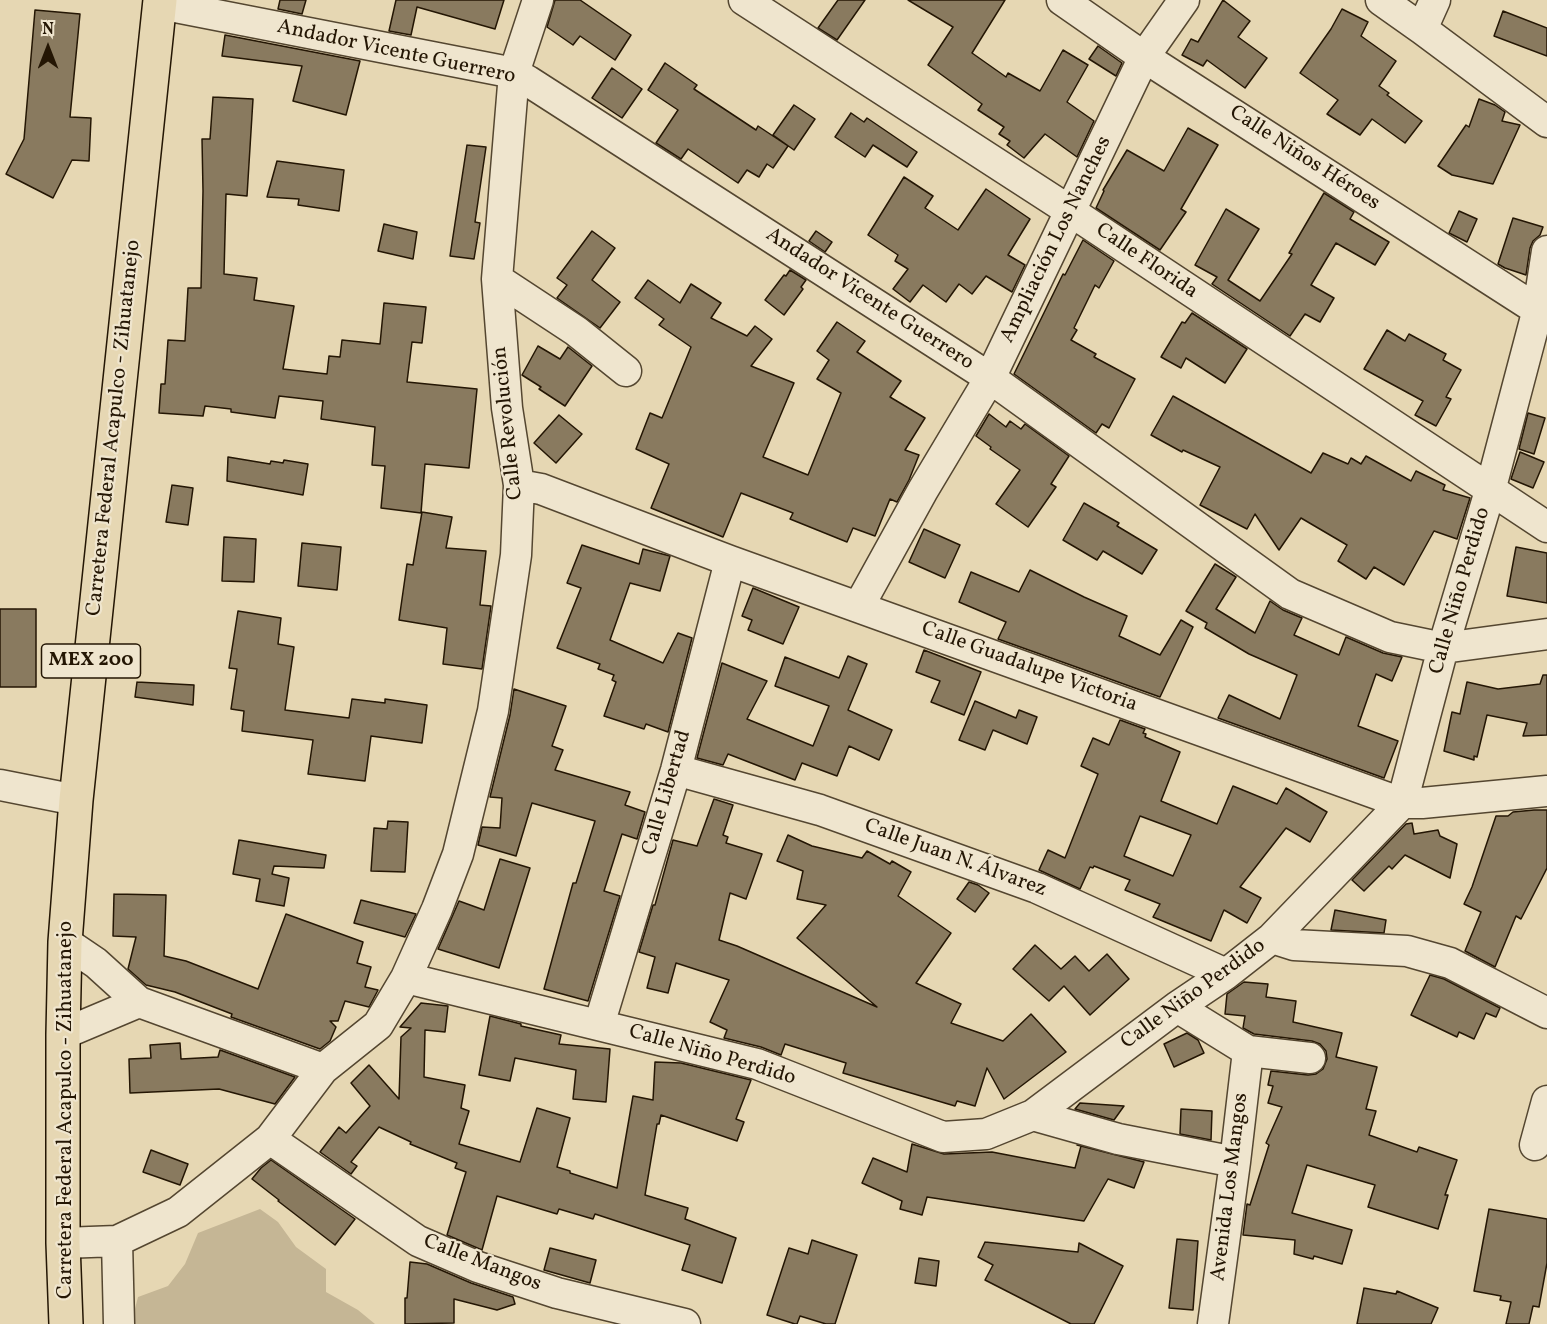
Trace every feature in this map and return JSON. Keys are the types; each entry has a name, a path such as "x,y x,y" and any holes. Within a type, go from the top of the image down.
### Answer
{"main road":[{"name":"Carretera Federal Acapulco - Zihuatanejo","path":"66,1324 63,1243 65,942 76,801 160,2"}],"street":[{"name":"Calle Revolución","path":"117,1241 178,1212 270,1139 323,1069 378,1024 406,978 437,909 458,854 493,711 516,555 519,485 507,408 497,279 514,74 538,0"},
{"name":"Calle Florida","path":"744,0 1547,527"},
{"name":"Calle Niños Héroes","path":"1062,0 1144,57 1542,312"},
{"name":"Ampliación Los Nanches","path":"859,606 923,490 990,378 1144,57 1184,0"},
{"path":"1381,0 1547,122"},
{"path":"1422,28 1435,0"},
{"name":"Andador Vicente Guerrero","path":"160,2 201,7 514,74 990,378 1290,594 1390,637 1443,648 1547,634"},
{"name":"Calle Niño Perdido","path":"406,978 757,1064 943,1137 986,1134 1033,1115 1272,938 1402,803 1443,648 1542,312 1547,251"},
{"path":"497,279 576,331 626,371"},
{"name":"Calle Guadalupe Victoria","path":"519,485 541,489 730,561 1402,803 1547,791"},
{"name":"Calle Libertad","path":"599,1024 676,770 730,561"},
{"name":"Calle Juan N. Álvarez","path":"676,770 820,810 1037,888 1226,974"},
{"path":"0,785 76,801"},
{"path":"1272,938 1294,945 1407,951 1450,963 1547,1013"},
{"path":"65,942 96,963 139,1002 323,1069"},
{"path":"63,1034 139,1002"},
{"path":"1177,1007 1248,1051 1310,1058"},
{"name":"Avenida Los Mangos","path":"1213,1324 1236,1162 1248,1051"},
{"path":"1535,1146 1547,1101"},
{"path":"1033,1115 1118,1139 1236,1162"},
{"name":"Calle Mangos","path":"270,1139 418,1241 478,1267 557,1293 685,1324"},
{"path":"63,1243 117,1241 119,1324"}],"shaded area":[{"path":"260,1209 278,1222 296,1247 326,1269 326,1292 358,1310 375,1324 131,1324 138,1297 168,1286 185,1264 198,1233"}],"building":[{"path":"280,0 306,0 302,14 278,9"},
{"path":"396,0 504,0 495,29 417,7 411,35 389,31"},
{"path":"555,0 580,0 631,35 615,60 580,36 573,45 547,27"},
{"path":"838,0 865,0 837,40 818,28"},
{"path":"908,0 1005,0 972,53 1006,77 1008,73 1040,91 1063,50 1088,65 1067,102 1094,121 1077,157 1045,134 1024,158 1007,145 1010,141 999,134 1004,127 978,110 982,104 928,65 953,27"},
{"path":"1223,0 1250,21 1238,37 1267,58 1245,88 1207,60 1203,66 1182,55 1191,39 1198,42"},
{"path":"1342,9 1368,22 1361,36 1396,61 1379,86 1389,93 1387,95 1422,121 1405,143 1372,119 1360,135 1327,114 1338,100 1300,73"},
{"path":"35,10 80,14 70,117 91,118 89,161 72,160 53,198 6,174 24,139"},
{"path":"1503,11 1547,28 1547,56 1494,36"},
{"path":"225,35 360,61 346,115 293,101 302,66 222,56"},
{"path":"1098,46 1122,63 1116,76 1089,59"},
{"path":"665,63 697,85 694,89 756,130 758,126 788,146 773,168 767,164 759,177 747,170 738,183 688,149 681,159 656,143 678,110 648,90"},
{"path":"612,68 642,89 622,118 592,98"},
{"path":"213,97 253,99 247,196 226,194 224,274 257,278 254,300 294,306 283,369 327,374 329,356 340,357 342,340 380,344 384,303 426,307 422,343 412,342 407,382 477,389 469,468 425,464 421,513 381,508 385,466 372,465 375,427 321,419 323,401 279,396 275,418 205,406 203,416 159,413 161,384 165,384 168,340 185,341 188,288 201,288 202,139 210,139"},
{"path":"1479,99 1505,112 1502,121 1520,125 1493,184 1452,175 1438,166 1466,125 1469,127"},
{"path":"794,105 815,119 794,150 773,135"},
{"path":"851,113 864,122 867,118 917,152 907,167 873,145 865,157 835,137"},
{"path":"1188,128 1218,145 1181,209 1186,212 1160,250 1096,208 1103,190 1127,150 1164,171"},
{"path":"467,145 486,147 475,222 480,223 474,259 450,256"},
{"path":"277,161 344,170 339,211 298,205 299,199 267,197"},
{"path":"904,177 933,196 925,208 958,230 986,189 1030,219 1008,255 1025,265 1012,292 986,276 972,294 959,284 946,302 923,285 910,302 893,289 908,269 895,261 898,255 868,235"},
{"path":"1324,193 1354,212 1350,219 1389,242 1375,265 1336,243 1311,285 1334,298 1320,322 1305,314 1290,336 1212,284 1217,277 1195,265 1226,209 1259,229 1228,280 1260,301 1292,254 1289,253"},
{"path":"1459,211 1477,219 1467,242 1449,233"},
{"path":"1513,218 1543,227 1530,248 1526,275 1498,264"},
{"path":"384,224 417,232 413,259 378,251"},
{"path":"592,231 615,248 592,280 620,302 600,328 557,298 567,285 557,278"},
{"path":"816,231 832,242 825,252 809,241"},
{"path":"1083,240 1114,261 1099,288 1095,285 1074,328 1077,330 1071,340 1096,354 1094,357 1135,379 1109,428 1102,424 1096,433 1014,374 1063,274 1065,275"},
{"path":"790,270 806,280 801,287 803,289 784,315 765,300"},
{"path":"648,280 680,303 691,284 721,303 711,318 747,336 755,326 772,339 751,366 794,383 763,457 808,475 841,393 817,379 829,360 817,351 837,322 865,341 857,352 901,381 890,397 925,418 905,450 919,455 897,502 890,499 875,536 853,528 847,542 790,519 793,513 741,493 723,537 651,508 669,464 636,449 650,413 662,418 691,347 659,325 664,319 635,298"},
{"path":"1192,313 1247,349 1225,383 1186,358 1181,368 1161,357 1182,322 1185,323"},
{"path":"1387,330 1405,341 1409,334 1446,354 1443,360 1461,370 1446,397 1451,399 1436,426 1415,415 1423,401 1364,369"},
{"path":"538,346 560,359 568,347 592,366 565,406 522,375"},
{"path":"1173,396 1311,473 1323,453 1348,464 1351,458 1361,464 1366,456 1411,481 1416,471 1445,485 1443,490 1470,498 1457,539 1434,531 1404,585 1374,567 1366,579 1338,561 1347,545 1301,518 1279,550 1255,514 1247,529 1200,505 1220,467 1183,450 1182,452 1151,435"},
{"path":"1528,413 1545,418 1534,454 1519,449"},
{"path":"989,414 1006,427 1010,421 1021,429 1025,424 1069,456 1051,484 1056,487 1028,527 996,504 1020,470 976,436"},
{"path":"559,415 582,434 556,463 534,443"},
{"path":"1520,452 1544,462 1533,488 1511,479"},
{"path":"228,457 270,464 271,461 283,463 284,460 308,464 303,495 227,481"},
{"path":"172,485 193,488 188,525 166,522"},
{"path":"1084,503 1119,523 1117,526 1157,550 1142,574 1103,551 1097,560 1063,540"},
{"path":"422,512 452,517 446,548 486,551 480,605 491,606 482,669 443,664 447,628 399,620 407,564 413,565"},
{"path":"924,529 960,545 945,578 909,562"},
{"path":"224,537 256,539 254,582 222,581"},
{"path":"302,543 341,547 337,590 298,586"},
{"path":"582,545 639,564 643,549 670,556 660,591 630,583 610,640 663,663 678,633 692,638 668,732 646,724 644,729 604,716 616,682 612,680 614,675 598,669 600,664 557,648 581,588 567,583"},
{"path":"1516,547 1547,553 1547,603 1507,596"},
{"path":"1215,564 1236,577 1216,609 1255,633 1270,601 1283,610 1302,618 1294,635 1339,655 1346,637 1383,653 1402,657 1392,681 1376,674 1358,726 1398,741 1384,778 1218,718 1229,695 1280,719 1297,675 1249,654 1205,628 1207,623 1186,611"},
{"path":"1030,570 1127,616 1119,636 1160,655 1181,620 1193,627 1160,697 998,639 1006,622 959,602 971,572 1019,592"},
{"path":"753,588 799,607 783,644 748,630 752,620 742,616"},
{"path":"0,609 36,609 36,687 0,687"},
{"path":"238,611 281,618 278,644 294,647 285,710 349,718 352,699 385,703 385,699 427,705 422,743 371,736 365,781 308,774 313,740 242,731 244,711 231,709 237,669 229,668"},
{"path":"924,650 981,672 964,715 931,702 940,681 916,672"},
{"path":"848,656 867,664 848,710 892,730 879,760 849,746 837,776 802,763 795,780 728,754 723,765 697,758 722,663 767,681 747,719 813,746 829,706 775,686 785,657 839,678"},
{"path":"1543,675 1547,675 1547,735 1523,736 1527,723 1487,715 1477,757 1474,756 1474,760 1444,751 1452,712 1460,714 1467,682 1498,689 1540,684"},
{"path":"137,682 194,685 193,705 135,697"},
{"path":"514,689 566,706 552,746 563,750 555,770 630,792 625,805 645,812 637,839 622,834 604,891 620,896 588,1001 544,989 573,883 576,883 595,821 532,803 516,856 478,845 482,827 500,828 502,798 490,797"},
{"path":"975,701 1016,718 1019,710 1037,717 1027,744 993,730 985,750 959,740"},
{"path":"1120,720 1145,729 1143,733 1146,734 1145,737 1180,752 1161,801 1217,824 1233,786 1277,804 1286,788 1327,812 1310,842 1286,828 1240,887 1261,898 1247,923 1224,910 1211,941 1153,917 1160,904 1125,890 1130,880 1094,866 1090,867 1080,889 1039,870 1048,850 1065,858 1098,774 1081,766 1093,738 1109,745","holes":["1140,816 1191,835 1173,876 1124,856"]},
{"path":"714,799 733,805 723,835 728,837 726,843 762,854 746,899 730,893 719,940 877,1007 797,938 826,905 797,899 803,871 777,861 788,835 812,846 862,858 867,851 890,864 892,861 911,872 898,896 951,933 916,983 961,1004 951,1023 1003,1041 1031,1014 1066,1052 1004,1099 987,1068 975,1106 957,1101 955,1106 843,1073 846,1063 785,1044 781,1055 761,1047 724,1038 727,1030 710,1022 729,980 676,963 668,993 647,988 655,957 639,952 673,840 697,846"},
{"path":"1547,810 1547,868 1521,919 1516,916 1495,967 1465,951 1481,912 1464,904 1496,816 1508,816 1513,812"},
{"path":"388,821 408,822 405,872 371,871 374,828 387,829"},
{"path":"1412,823 1414,834 1438,830 1440,836 1457,844 1450,878 1405,855 1392,869 1389,866 1364,891 1352,880 1406,824"},
{"path":"239,840 326,855 324,868 274,866 272,874 289,878 284,906 256,901 260,879 233,874"},
{"path":"500,859 530,868 499,968 438,949 459,901 484,910"},
{"path":"969,882 989,893 975,912 957,899"},
{"path":"114,894 166,895 164,956 186,961 258,989 286,914 363,942 357,963 371,967 365,987 378,990 369,1007 345,1001 338,1021 330,1021 336,1027 330,1041 320,1049 231,1017 232,1014 175,992 146,985 128,969 136,937 113,936"},
{"path":"361,900 416,914 405,937 354,923"},
{"path":"1335,910 1386,920 1384,933 1331,930"},
{"path":"1035,945 1061,969 1075,956 1089,971 1107,954 1129,979 1090,1015 1064,986 1049,1001 1013,969"},
{"path":"1430,975 1444,979 1500,1008 1496,1017 1486,1013 1474,1039 1459,1032 1457,1037 1411,1015"},
{"path":"1244,982 1268,984 1266,997 1296,1001 1293,1022 1342,1033 1336,1057 1377,1067 1366,1109 1376,1111 1369,1135 1417,1152 1419,1147 1457,1160 1445,1195 1448,1195 1438,1229 1368,1207 1375,1185 1307,1165 1292,1213 1352,1230 1342,1264 1314,1256 1313,1259 1294,1254 1295,1240 1243,1235 1247,1204 1250,1205 1269,1145 1266,1143 1282,1107 1268,1103 1273,1086 1268,1085 1271,1071 1316,1074 1323,1069 1327,1059 1326,1051 1320,1044 1254,1034 1243,1028 1245,1016 1225,1014 1227,994"},
{"path":"421,1003 448,1006 445,1032 425,1030 424,1077 465,1085 461,1108 469,1111 459,1144 520,1162 537,1108 570,1118 557,1167 617,1188 633,1096 653,1100 655,1062 681,1063 751,1080 736,1119 744,1122 737,1141 661,1115 659,1124 657,1124 645,1195 688,1208 685,1219 736,1238 722,1283 682,1270 690,1245 595,1214 593,1219 559,1209 557,1214 497,1196 482,1250 447,1235 466,1172 455,1168 457,1163 410,1144 411,1142 379,1127 351,1162 357,1166 351,1174 320,1152 339,1127 346,1133 370,1106 351,1083 369,1065 399,1099 401,1037 411,1028 400,1027"},
{"path":"490,1016 561,1035 559,1044 610,1049 606,1102 573,1099 576,1070 515,1058 510,1081 479,1075"},
{"path":"1187,1033 1198,1040 1204,1053 1174,1067 1164,1044"},
{"path":"180,1043 181,1059 218,1057 220,1050 295,1077 275,1104 219,1089 130,1093 129,1059 151,1058 150,1045"},
{"path":"1080,1103 1124,1106 1114,1120 1075,1109"},
{"path":"1181,1109 1212,1111 1211,1140 1180,1134"},
{"path":"912,1144 944,1154 992,1152 1075,1168 1081,1146 1144,1162 1134,1188 1108,1179 1084,1221 927,1197 922,1215 900,1209 902,1201 862,1183 873,1158 907,1172"},
{"path":"151,1150 188,1164 180,1185 143,1172"},
{"path":"271,1160 355,1219 335,1245 252,1179"},
{"path":"1489,1209 1547,1219 1547,1263 1539,1307 1533,1306 1529,1324 1506,1324 1511,1302 1500,1300 1501,1296 1474,1291"},
{"path":"1177,1239 1198,1241 1193,1310 1169,1308"},
{"path":"812,1240 857,1255 835,1324 826,1324 800,1316 795,1324 767,1315 789,1248 808,1254"},
{"path":"985,1242 1078,1252 1079,1243 1123,1266 1094,1324 1071,1324 985,1280 993,1265 978,1257"},
{"path":"550,1248 596,1260 590,1283 544,1270"},
{"path":"919,1258 939,1261 936,1286 915,1283"},
{"path":"410,1262 427,1264 471,1283 513,1297 515,1304 497,1310 454,1299 454,1323 405,1324 405,1298 407,1298"},
{"path":"1364,1288 1396,1294 1397,1291 1438,1308 1431,1324 1357,1324"}]}
